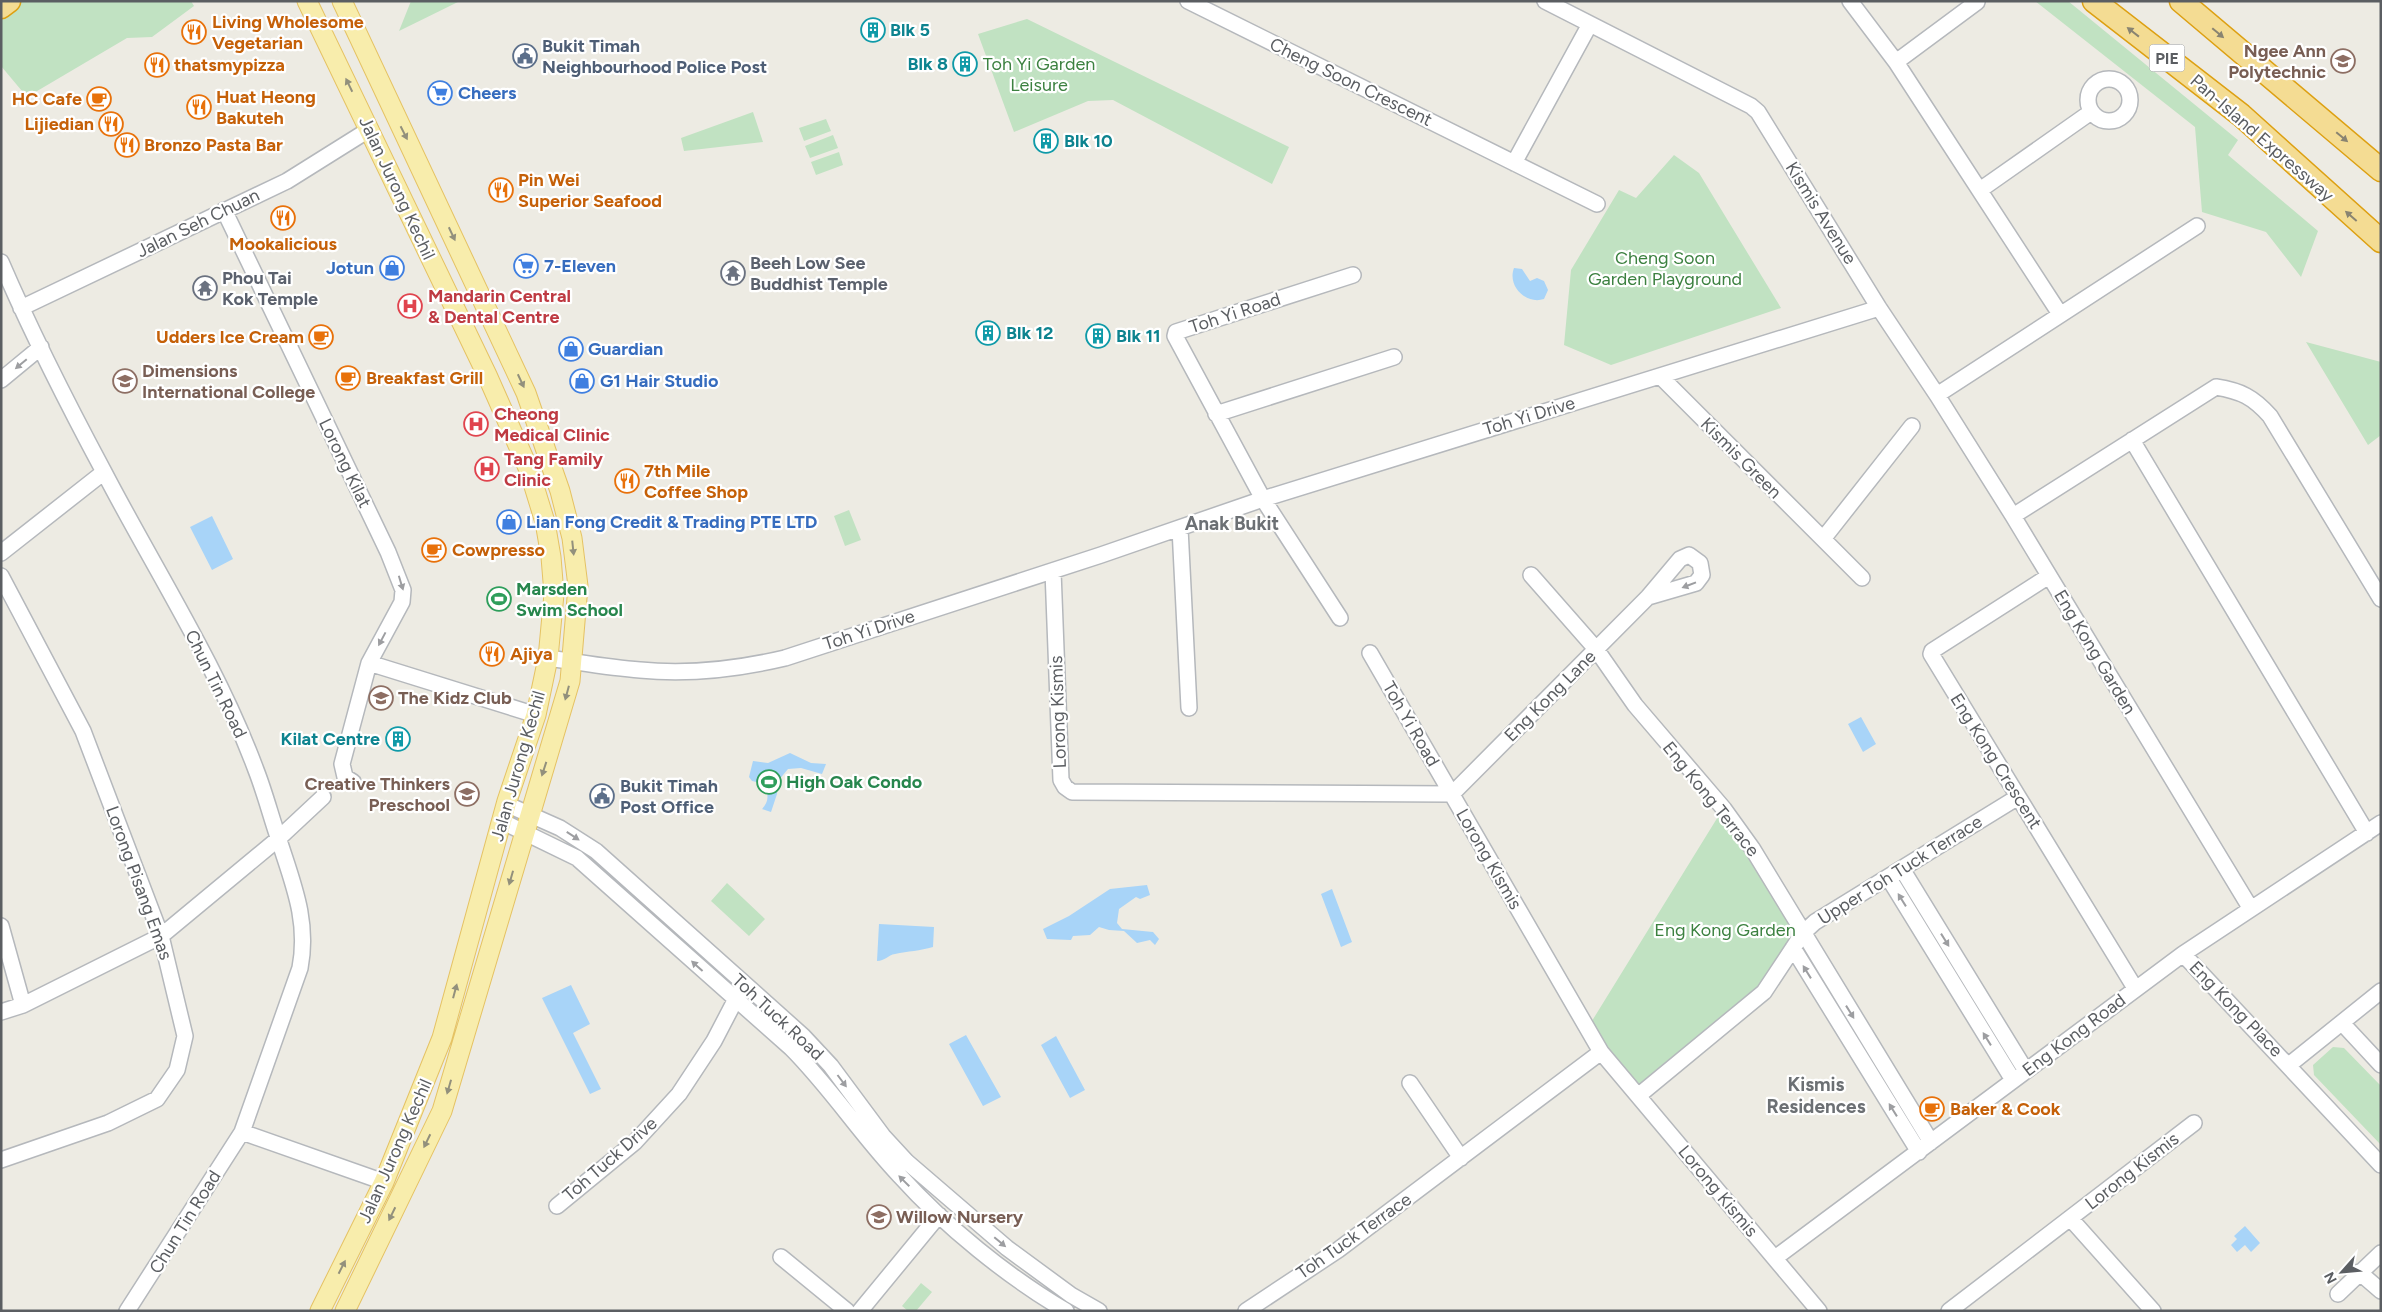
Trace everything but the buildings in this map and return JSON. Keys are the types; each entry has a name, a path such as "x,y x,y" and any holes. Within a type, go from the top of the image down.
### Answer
{"highway":[{"path":"1,7 9,1"},
{"name":"Pan-Island Expressway","path":"2094,1 2241,115 2381,241"},
{"path":"2181,1 2381,170"}],"main road":[{"name":"Jalan Jurong Kechil","path":"307,1 487,374 529,470 545,522 551,557 554,594 548,658 536,715 504,812 442,1038 384,1182 320,1311"},
{"name":"Jalan Jurong Kechil","path":"342,1 526,393 553,467 572,538 578,586 573,661 558,724 527,822 442,1111 345,1311"}],"street":[{"name":"Cheng Soon Crescent","path":"1188,1 1597,204"},
{"name":"Kismis Avenue","path":"1545,1 1755,109 1879,308 1937,395 2013,516"},
{"path":"1850,1 1896,62 2060,314"},
{"path":"1896,62 1977,2"},
{"path":"1514,163 1590,24"},
{"path":"1980,190 2092,112"},
{"name":"Jalan Seh Chuan","path":"21,308 287,180 370,129"},
{"name":"Lorong Kilat","path":"224,210 388,552 403,590 402,602 369,663 342,764 345,777 353,782"},
{"path":"1937,395 2197,226"},
{"name":"Chun Tin Road","path":"1,262 21,308 104,472 211,669 256,769 298,898 303,926 304,946 300,968 242,1132 127,1311"},
{"name":"Toh Yi Road","path":"1340,618 1263,499 1175,336 1176,332 1353,275"},
{"name":"Toh Yi Drive","path":"548,658 667,672 747,667 785,658 1053,571 1263,499 1879,308"},
{"path":"1,380 41,347"},
{"path":"1216,414 1394,357"},
{"name":"Kismis Green","path":"1660,376 1862,578"},
{"path":"2013,516 2216,387 2234,390 2256,400 2270,416 2381,599"},
{"path":"1823,539 1912,426"},
{"path":"2132,440 2367,833"},
{"path":"1,553 104,472"},
{"name":"Eng Kong Garden","path":"2013,516 2251,909"},
{"path":"1180,528 1189,708"},
{"name":"Lorong Kismis","path":"1053,571 1061,780 1065,787 1072,792 1452,794 1601,1052 1818,1311"},
{"name":"Eng Kong Terrace","path":"1531,575 1596,649 1635,704 1724,809 1741,833 1779,890 1803,933 1931,1142"},
{"name":"Lorong Pisang Emas","path":"1,576 83,730 162,936 185,1036 177,1070 157,1100 108,1123 1,1160"},
{"name":"Eng Kong Crescent","path":"2049,576 1931,652 2135,988"},
{"name":"Eng Kong Lane","path":"1452,794 1648,597"},
{"name":"Toh Yi Road","path":"1370,653 1452,794"},
{"path":"369,663 536,715"},
{"path":"1,1012 23,1005 162,936 278,839 323,797"},
{"name":"Upper Toh Tuck Terrace","path":"1638,1096 1764,992 1803,933 1820,918 2018,797"},
{"name":"Toh Tuck Road","path":"504,812 527,822 577,858 791,1048 820,1077 873,1146 901,1178 997,1264 1066,1311"},
{"name":"Toh Tuck Road","path":"527,822 560,828 596,851 744,986 803,1036 831,1066 883,1136 907,1162 1007,1248 1071,1296 1099,1311"},
{"name":"Eng Kong Road","path":"1775,1258 1919,1152 2012,1080 2026,1072 2135,988 2381,822"},
{"path":"1902,869 2026,1072"},
{"path":"1888,877 2012,1080"},
{"path":"1,926 23,1005"},
{"path":"1792,948 1919,1152"},
{"name":"Eng Kong Place","path":"2184,954 2381,1165"},
{"name":"Toh Tuck Drive","path":"557,1206 635,1142 679,1094 714,1041 734,999 744,986"},
{"name":"Eng Kong Place","path":"2289,1065 2381,992"},
{"path":"2342,1023 2381,1065"},
{"name":"Toh Tuck Terrace","path":"1246,1311 1338,1250 1601,1052"},
{"path":"1410,1082 1461,1158"},
{"name":"Lorong Kismis","path":"1949,1311 2194,1123"},
{"path":"242,1132 384,1182"},
{"path":"860,1311 939,1214"},
{"name":"Lorong Kismis","path":"2070,1218 2153,1311"},
{"path":"2338,1294 2381,1253"},
{"path":"781,1257 847,1311"},
{"path":"2359,1272 2381,1291"}],"green space":[{"path":"16,1 191,1 194,6 152,37 127,38 27,97 1,66 1,12"},
{"path":"411,1 460,1 399,31"},
{"path":"2035,1 2068,1 2238,140 2228,155 2318,231 2301,277 2266,232 2202,212 2195,127"},
{"name":"Toh Yi Garden Leisure","path":"1027,19 1289,147 1272,184 1113,100 1088,101 1014,132 978,34"},
{"path":"753,112 763,142 684,151 681,138"},
{"path":"826,119 831,131 804,141 799,128"},
{"path":"833,135 838,148 810,158 805,146"},
{"path":"839,152 843,165 816,175 811,162"},
{"name":"Cheng Soon Garden Playground","path":"1674,155 1699,173 1781,308 1611,365 1564,345 1571,270 1619,190 1636,198"},
{"path":"2306,342 2381,362 2381,435 2368,445"},
{"path":"849,510 861,540 845,546 834,516"},
{"name":"Eng Kong Garden","path":"1724,807 1803,932 1766,987 1638,1095 1587,1029"},
{"path":"727,883 765,919 749,936 711,901"},
{"path":"2333,1047 2344,1048 2381,1086 2381,1145 2314,1075 2313,1065"},
{"path":"921,1283 932,1292 916,1311 908,1311 902,1306"}],"water":[{"path":"1514,268 1522,269 1530,281 1537,278 1544,281 1548,290 1544,299 1531,299 1520,293 1513,281"},
{"path":"212,516 233,559 212,570 190,527"},
{"path":"1861,717 1876,744 1863,752 1848,724"},
{"name":"High Oak Condo","path":"790,753 811,763 826,764 822,774 801,768 788,769 778,781 777,794 771,812 762,809 766,803 767,793 761,783 752,781 749,777 753,761 768,763"},
{"path":"1147,885 1150,895 1140,899 1136,897 1119,909 1117,923 1122,929 1153,932 1159,939 1155,945 1150,940 1137,943 1124,931 1099,927 1090,935 1073,936 1071,940 1047,939 1043,929 1069,916 1110,889"},
{"path":"1332,889 1352,942 1341,947 1321,894"},
{"path":"879,924 934,927 933,947 893,955 877,961"},
{"path":"571,985 590,1024 573,1033 601,1089 590,1094 542,998"},
{"path":"966,1035 1001,1097 983,1106 949,1044"},
{"path":"1056,1036 1085,1090 1070,1098 1041,1045"},
{"path":"2245,1226 2260,1243 2251,1252 2245,1245 2237,1252 2231,1245 2237,1239 2234,1236"}],"place":[{"name":"Blk 5","path":"873,30"},
{"name":"Living Wholesome Vegetarian","path":"194,32"},
{"name":"Bukit Timah Neighbourhood Police Post","path":"525,56"},
{"name":"Ngee Ann Polytechnic","path":"2343,61"},
{"name":"Blk 8","path":"965,64"},
{"name":"thatsmypizza","path":"157,65"},
{"name":"Cheers","path":"440,93"},
{"name":"HC Cafe","path":"99,99"},
{"name":"Huat Heong Bakuteh","path":"199,107"},
{"name":"Lijiedian","path":"111,124"},
{"name":"Blk 10","path":"1046,141"},
{"name":"Bronzo Pasta Bar","path":"127,145"},
{"name":"Pin Wei Superior Seafood","path":"501,190"},
{"name":"Mookalicious","path":"283,218"},
{"name":"7-Eleven","path":"526,266"},
{"name":"Jotun","path":"392,268"},
{"name":"Beeh Low See Buddhist Temple","path":"733,273"},
{"name":"Phou Tai Kok Temple","path":"205,288"},
{"name":"Mandarin Central & Dental Centre","path":"410,306"},
{"name":"Blk 12","path":"988,333"},
{"name":"Blk 11","path":"1098,336"},
{"name":"Udders Ice Cream","path":"321,337"},
{"name":"Guardian","path":"571,349"},
{"name":"Breakfast Grill","path":"348,378"},
{"name":"Dimensions International College","path":"125,381"},
{"name":"G1 Hair Studio","path":"582,381"},
{"name":"Cheong Medical Clinic","path":"476,424"},
{"name":"Tang Family Clinic","path":"487,469"},
{"name":"7th Mile Coffee Shop","path":"627,481"},
{"name":"Lian Fong Credit & Trading PTE LTD","path":"509,522"},
{"name":"Cowpresso","path":"434,550"},
{"name":"Marsden Swim School","path":"499,599"},
{"name":"Ajiya","path":"492,654"},
{"name":"The Kidz Club","path":"381,698"},
{"name":"Kilat Centre","path":"398,739"},
{"name":"High Oak Condo","path":"769,782"},
{"name":"Creative Thinkers Preschool","path":"467,794"},
{"name":"Bukit Timah Post Office","path":"602,796"},
{"name":"Baker & Cook","path":"1932,1109"},
{"name":"Willow Nursery","path":"879,1217"}],"district":[{"name":"Anak Bukit","path":"1232,523"},
{"name":"Kismis Residences","path":"1816,1095"}]}
